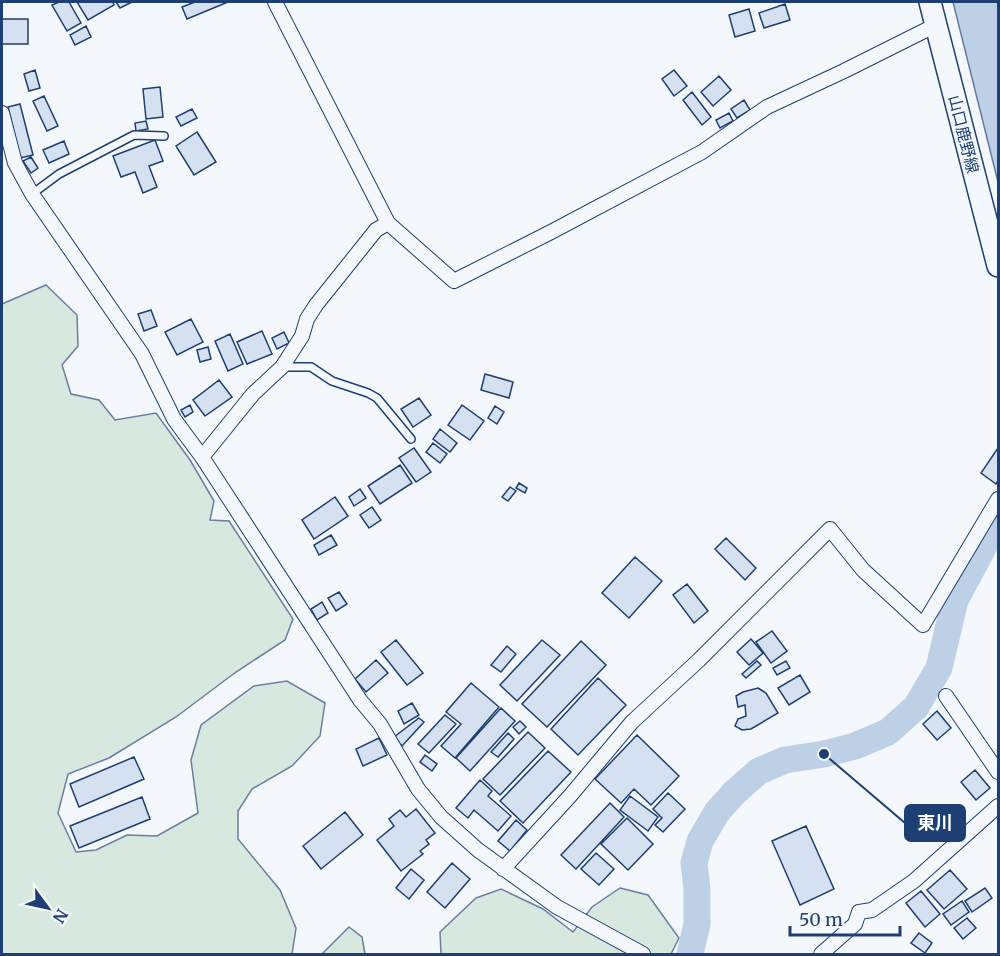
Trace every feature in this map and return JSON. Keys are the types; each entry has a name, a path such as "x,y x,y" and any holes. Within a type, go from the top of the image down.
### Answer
{"main road":[{"name":"山口鹿野線","path":"930,2 999,266"}],"street":[{"path":"274,2 388,223 454,281 702,152 767,107 936,25"},
{"path":"2,113 15,163 32,194 142,354 174,419 202,457 360,700 380,724 418,789 441,817 503,869 558,907 642,954"},
{"path":"202,457 253,394 282,367 302,336 307,319 316,305 376,230 388,223"},
{"path":"503,869 570,796 632,722 699,660 830,529 864,570 923,625 999,499"},
{"path":"946,696 999,772"},
{"path":"821,954 855,924 859,912 872,910 914,881 999,806"}],"lane":[{"path":"32,194 60,174 134,135 164,136"},
{"path":"282,367 311,367 332,381 377,398 411,439"}],"shaded area":[{"path":"46,285 77,315 78,346 62,365 71,394 99,400 115,420 156,413 190,460 214,501 210,520 229,521 293,619 285,640 236,672 176,717 109,758 68,774 58,813 76,852 96,850 127,835 157,836 198,813 191,760 201,725 254,686 287,681 325,703 320,736 292,766 252,789 238,811 238,839 280,890 296,928 292,954 2,954 2,304"},
{"path":"620,888 648,895 679,938 671,954 441,954 440,932 476,898 501,889 543,909 573,932 592,907"},
{"path":"349,927 362,937 365,954 322,954"}],"water":[{"path":"953,2 998,2 998,182"}],"building":[{"path":"69,2 81,23 67,31 52,5"},
{"path":"77,2 113,2 114,5 88,20"},
{"path":"116,2 132,2 120,8"},
{"path":"195,2 228,2 187,19 182,7"},
{"path":"785,4 790,20 764,28 759,13"},
{"path":"749,9 755,31 735,37 729,15"},
{"path":"2,19 28,19 28,44 2,44"},
{"path":"86,26 91,37 75,45 70,35"},
{"path":"35,70 40,88 29,91 24,74"},
{"path":"674,70 687,86 674,96 662,79"},
{"path":"719,76 731,90 713,106 701,92"},
{"path":"160,87 163,117 146,119 143,89"},
{"path":"692,92 711,117 702,125 683,100"},
{"path":"44,96 58,126 47,131 33,101"},
{"path":"744,100 750,110 737,118 731,109"},
{"path":"20,104 33,155 20,158 8,107"},
{"path":"192,109 197,118 181,126 176,117"},
{"path":"729,113 733,121 720,128 716,120"},
{"path":"146,121 148,129 136,131 135,123"},
{"path":"197,132 216,162 194,175 176,146"},
{"path":"155,140 163,161 149,166 157,187 143,193 135,172 121,177 113,156"},
{"path":"64,141 69,154 49,163 43,150"},
{"path":"31,157 38,168 31,173 23,161"},
{"path":"151,310 157,326 144,331 138,314"},
{"path":"191,319 203,342 177,355 165,332"},
{"path":"262,331 272,354 247,364 237,342"},
{"path":"284,332 289,343 277,349 272,338"},
{"path":"230,334 243,364 228,371 215,341"},
{"path":"208,347 211,359 200,362 197,350"},
{"path":"485,374 513,382 509,398 481,390"},
{"path":"219,380 232,397 205,416 193,400"},
{"path":"419,398 431,415 413,427 401,409"},
{"path":"190,405 193,412 185,417 181,410"},
{"path":"462,405 484,421 470,440 448,425"},
{"path":"495,406 504,412 497,424 488,418"},
{"path":"440,429 457,443 450,452 433,439"},
{"path":"433,443 447,454 440,463 426,452"},
{"path":"414,448 431,472 416,482 399,458"},
{"path":"998,448 998,481 996,484 981,473"},
{"path":"400,465 412,483 380,504 368,486"},
{"path":"519,483 527,488 525,493 516,488"},
{"path":"510,487 516,491 508,501 502,497"},
{"path":"360,489 366,498 354,506 349,497"},
{"path":"335,497 348,516 314,539 302,520"},
{"path":"372,507 381,520 369,528 360,515"},
{"path":"331,535 337,545 319,555 314,545"},
{"path":"726,538 756,568 745,580 715,549"},
{"path":"635,557 662,581 629,618 602,593"},
{"path":"687,584 708,611 694,623 673,595"},
{"path":"339,592 347,604 336,611 328,598"},
{"path":"322,602 328,613 317,620 311,609"},
{"path":"772,631 787,651 771,663 756,642"},
{"path":"751,639 763,653 749,665 737,652"},
{"path":"396,640 423,673 407,685 381,652"},
{"path":"542,640 560,655 517,701 500,685"},
{"path":"581,641 606,665 547,727 522,704"},
{"path":"507,646 516,654 501,672 491,665"},
{"path":"376,660 388,673 366,692 355,679"},
{"path":"757,661 761,665 746,678 742,674"},
{"path":"786,661 790,668 777,675 773,668"},
{"path":"800,675 810,692 789,705 778,688"},
{"path":"598,678 626,705 578,755 551,729"},
{"path":"471,683 499,707 455,758 441,746 461,724 446,712"},
{"path":"758,688 766,693 778,713 751,729 742,730 735,726 738,719 746,716 745,705 738,707 736,696"},
{"path":"412,703 419,715 404,724 398,711"},
{"path":"501,708 515,721 470,771 456,758"},
{"path":"937,711 951,728 937,740 923,724"},
{"path":"445,715 456,724 429,753 418,744"},
{"path":"419,718 424,722 402,746 394,737"},
{"path":"520,721 526,727 519,734 513,727"},
{"path":"528,732 545,748 500,795 483,779"},
{"path":"508,733 514,739 498,757 491,752"},
{"path":"637,735 679,776 651,805 634,789 621,803 595,779"},
{"path":"379,738 387,755 363,766 356,749"},
{"path":"548,751 571,772 523,823 500,801"},
{"path":"425,755 437,764 432,771 420,762"},
{"path":"134,757 144,779 79,807 70,784"},
{"path":"975,770 990,788 976,800 961,782"},
{"path":"480,780 492,791 488,796 511,816 498,831 474,810 468,818 456,808"},
{"path":"668,793 685,809 663,832 655,825 662,818 653,809"},
{"path":"630,796 658,817 648,831 620,810"},
{"path":"142,797 150,819 79,848 70,826"},
{"path":"610,803 624,817 576,869 561,855"},
{"path":"416,809 435,833 426,840 429,844 420,851 423,854 401,871 377,840 394,826 389,819 400,810 406,817"},
{"path":"345,812 363,835 321,869 303,846"},
{"path":"627,818 653,844 628,870 601,844"},
{"path":"516,820 527,830 510,851 498,841"},
{"path":"806,826 834,889 800,905 772,841"},
{"path":"596,853 614,869 599,885 581,869"},
{"path":"452,863 470,879 445,908 427,892"},
{"path":"411,869 424,880 409,899 396,888"},
{"path":"950,870 967,889 944,909 927,890"},
{"path":"985,888 992,898 972,912 965,901"},
{"path":"921,891 940,914 925,927 906,903"},
{"path":"962,901 969,912 951,925 943,914"},
{"path":"967,918 976,928 963,939 954,928"},
{"path":"919,933 932,943 925,953 911,943"}],"waterway":[{"path":"690,954 697,924 694,863 700,841 717,812 759,771 785,760 855,746 888,732 916,707 939,668 955,600 998,520"}],"place":[{"name":"東川","path":"824,754"}]}
